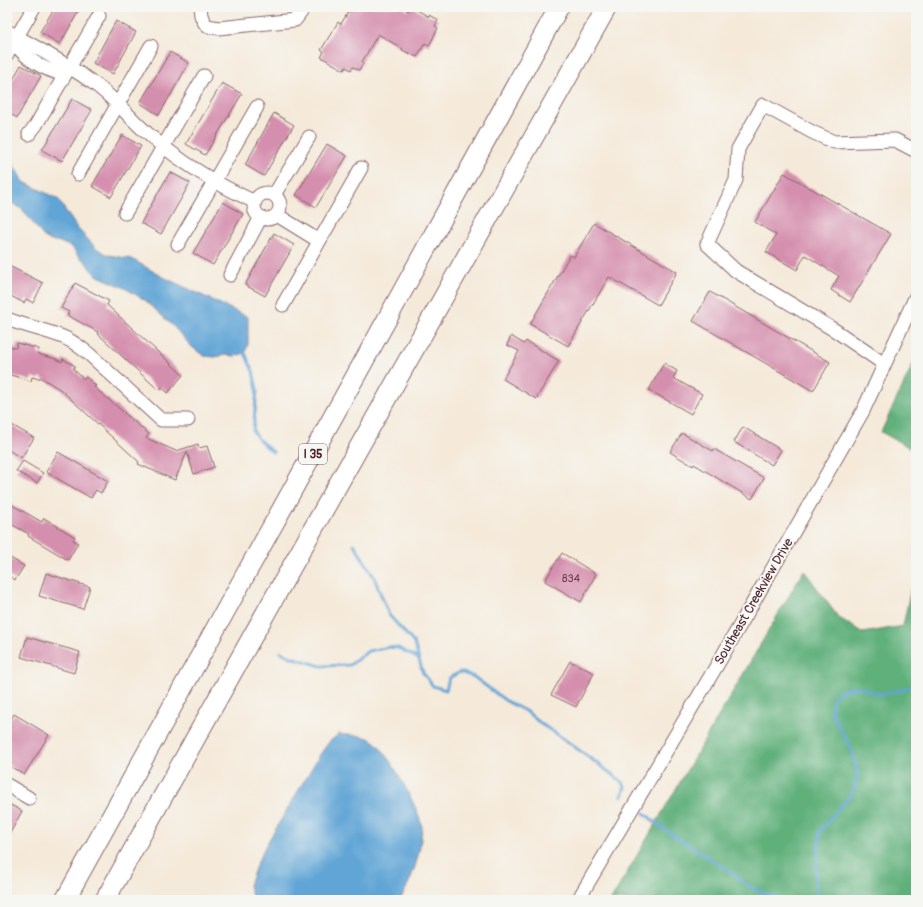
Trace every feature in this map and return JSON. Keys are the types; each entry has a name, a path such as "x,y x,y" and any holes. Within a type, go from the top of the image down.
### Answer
{"highway":[{"name":"I 35","path":"65,900 372,348 559,7"},
{"name":"I 35","path":"105,900 607,7"}],"street":[{"path":"7,54 13,37 34,7"},
{"path":"201,7 200,10 203,22 207,26 219,28 295,20 300,12 300,7"},
{"path":"29,134 36,125 99,16"},
{"path":"13,37 67,71 96,85 118,104 146,132 186,164 214,181 255,202"},
{"path":"78,174 151,46"},
{"path":"125,213 204,76"},
{"path":"884,364 836,331 736,271 707,244 736,180 738,149 763,105 812,132 834,142 895,140 916,152"},
{"path":"178,244 256,107"},
{"path":"274,195 309,136"},
{"path":"283,305 361,168"},
{"path":"267,193 274,195 277,198 280,204 278,215 268,219 261,217 255,212 255,202 259,196 267,193"},
{"path":"278,215 319,241"},
{"path":"230,275 261,217"},
{"name":"Southeast Creekview Drive","path":"578,900 720,660 863,411 916,296"},
{"path":"7,319 23,326 63,337 77,345 89,354 161,420 188,420"},
{"path":"7,786 29,798"}],"green space":[{"path":"916,358 916,451 881,432"},
{"path":"804,570 838,617 863,633 903,626 911,588 916,587 916,900 611,900"}],"water":[{"path":"7,155 24,182 58,199 77,228 96,248 108,255 132,259 161,276 248,317 248,344 245,353 235,356 204,356 192,347 174,327 145,300 123,287 98,276 91,270 85,261 78,256 72,247 57,241 51,241 43,236 22,209 12,203 7,197 7,172 9,172"},
{"path":"339,734 368,738 378,746 386,755 402,780 420,818 422,827 420,848 416,864 404,893 400,900 253,900 249,885 257,863 266,845 319,756 329,742"}],"building":[{"path":"55,7 81,7 60,44 40,32"},
{"path":"351,7 402,7 408,11 410,7 412,7 429,17 429,15 438,20 435,26 438,28 429,46 425,43 417,57 402,50 403,49 378,34 359,70 353,67 351,70 346,67 344,70 321,57 324,52 321,50 338,22 341,24"},
{"path":"116,21 136,32 113,74 93,63"},
{"path":"170,52 189,63 159,115 140,103"},
{"path":"21,65 41,76 17,118 7,112 7,90"},
{"path":"222,83 242,94 205,155 186,144"},
{"path":"72,99 92,110 62,161 42,150"},
{"path":"274,113 294,125 264,176 245,165"},
{"path":"122,135 141,146 111,197 92,186"},
{"path":"327,144 347,156 316,207 296,195"},
{"path":"170,172 190,183 161,234 141,223"},
{"path":"784,173 891,234 850,302 831,290 839,276 805,255 797,270 766,252 776,235 755,222"},
{"path":"223,202 243,214 213,265 193,253"},
{"path":"594,223 677,272 658,305 609,277 568,346 530,324 570,255 574,257"},
{"path":"274,233 294,245 265,296 245,285"},
{"path":"7,265 43,283 33,303 26,299 24,303 7,294"},
{"path":"75,283 109,301 107,305 183,375 168,393 162,387 159,390 152,384 97,333 98,332 67,315 69,312 61,308"},
{"path":"710,292 830,362 813,391 693,321"},
{"path":"511,336 524,344 526,341 559,361 536,399 503,379 519,351 507,345"},
{"path":"17,343 39,349 38,354 62,362 63,359 75,366 73,369 84,379 86,377 96,386 94,387 149,434 146,438 176,451 198,444 199,448 207,446 214,467 194,474 187,452 175,480 138,464 139,462 61,390 40,377 39,379 32,377 31,381 7,374 7,346 16,348"},
{"path":"664,363 677,371 673,378 702,394 691,414 649,390"},
{"path":"7,422 34,438 21,458 7,449"},
{"path":"743,427 781,450 772,465 734,442"},
{"path":"682,433 713,451 714,449 764,478 752,499 694,464 693,466 670,452"},
{"path":"58,452 108,481 101,493 96,490 91,498 46,472"},
{"path":"23,461 43,473 37,483 16,471"},
{"path":"7,502 42,522 44,518 75,537 73,540 78,543 68,560 28,536 29,534 7,522"},
{"path":"562,553 596,574 581,602 545,581"},
{"path":"7,556 24,566 15,580 7,575"},
{"path":"46,573 90,587 83,609 39,596"},
{"path":"27,637 80,652 74,673 21,657"},
{"path":"570,661 594,673 576,707 551,695"},
{"path":"14,714 49,735 24,775 7,764 7,726"},
{"path":"7,803 22,811 7,839"}],"waterway":[{"path":"245,353 253,371 257,390 253,431 259,440 273,452"},
{"path":"354,544 374,577 389,615 414,643 423,673 433,686 446,690 449,678 460,672 474,677 506,701 527,712 544,726 620,780 625,786 622,796"},
{"path":"281,652 291,657 321,666 350,665 368,651 389,647 398,648 417,658"},
{"path":"820,900 815,885 820,831 853,792 858,774 852,751 831,712 834,696 839,692 854,687 883,694 902,690 916,684"},
{"path":"644,813 664,829 734,874 745,884 782,900"}]}
